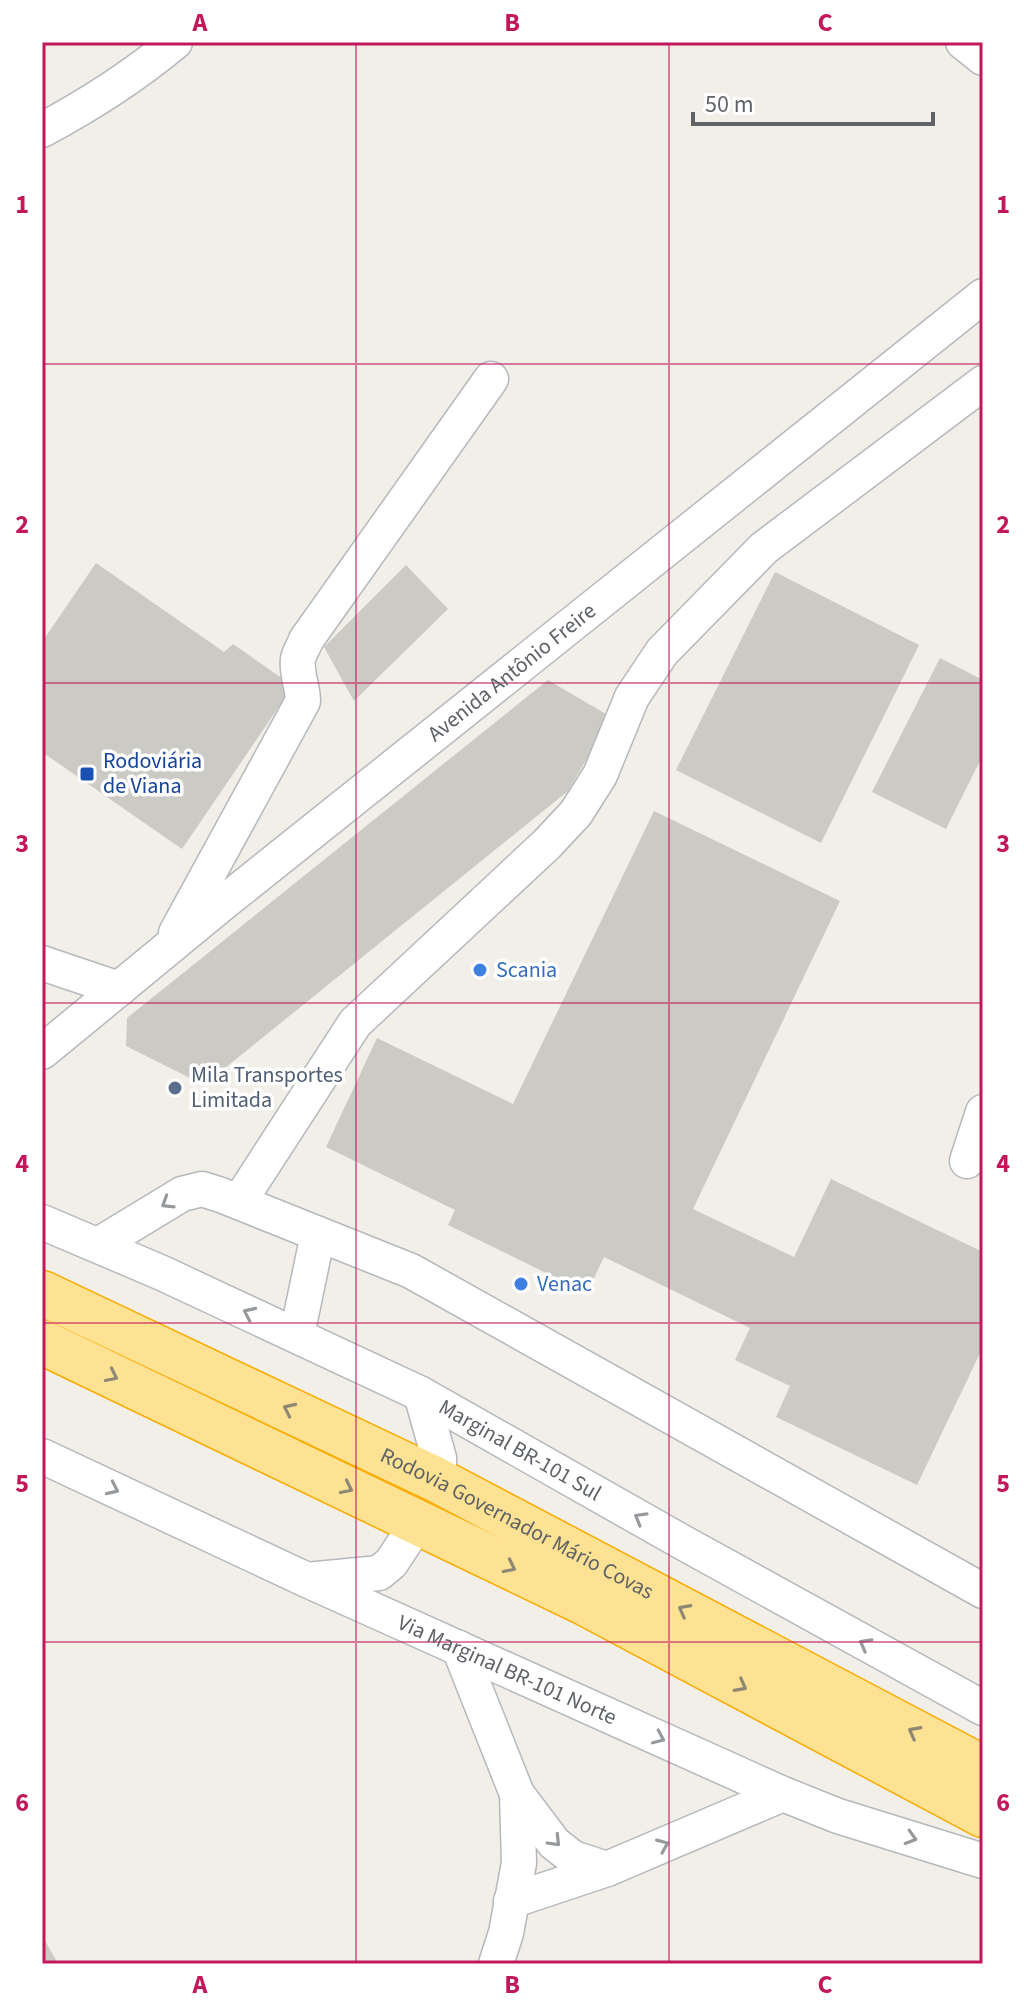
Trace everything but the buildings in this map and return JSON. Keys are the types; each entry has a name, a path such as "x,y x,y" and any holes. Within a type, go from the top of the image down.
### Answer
{"highway":[{"name":"Rodovia Governador Mário Covas","path":"42,1293 435,1479 983,1768"},
{"name":"Rodovia Governador Mário Covas","path":"42,1342 585,1603 983,1815"}],"street":[{"path":"42,130 118,85 175,42"},
{"path":"963,42 983,58"},
{"name":"Avenida Antônio Freire","path":"42,1052 236,893 983,296"},
{"path":"166,951 303,701 298,659 306,640 491,379"},
{"path":"239,1202 355,1023 547,844 576,813 600,775 632,697 662,652 764,548 983,383"},
{"path":"42,963 119,989"},
{"path":"967,1161 983,1112"},
{"path":"98,1245 182,1194 202,1189 239,1202 411,1271 983,1591"},
{"name":"Marginal BR-101 Sul","path":"42,1222 162,1273 421,1394 983,1708"},
{"path":"297,1335 318,1234"},
{"path":"421,1394 439,1458 439,1473"},
{"name":"Via Marginal BR-101 Norte","path":"42,1456 307,1580 783,1794 838,1816 983,1861"},
{"path":"307,1580 379,1573 391,1563 413,1530"},
{"path":"459,1648 517,1794 554,1843 573,1858 607,1869"},
{"path":"496,1964 506,1933 519,1863 517,1794"},
{"path":"511,1901 607,1869 783,1794"}],"place":[{"name":"Rodoviária de Viana","path":"87,774"},
{"name":"Scania","path":"480,970"},
{"name":"Mila Transportes Limitada","path":"175,1088"},
{"name":"Venac","path":"521,1284"}]}
